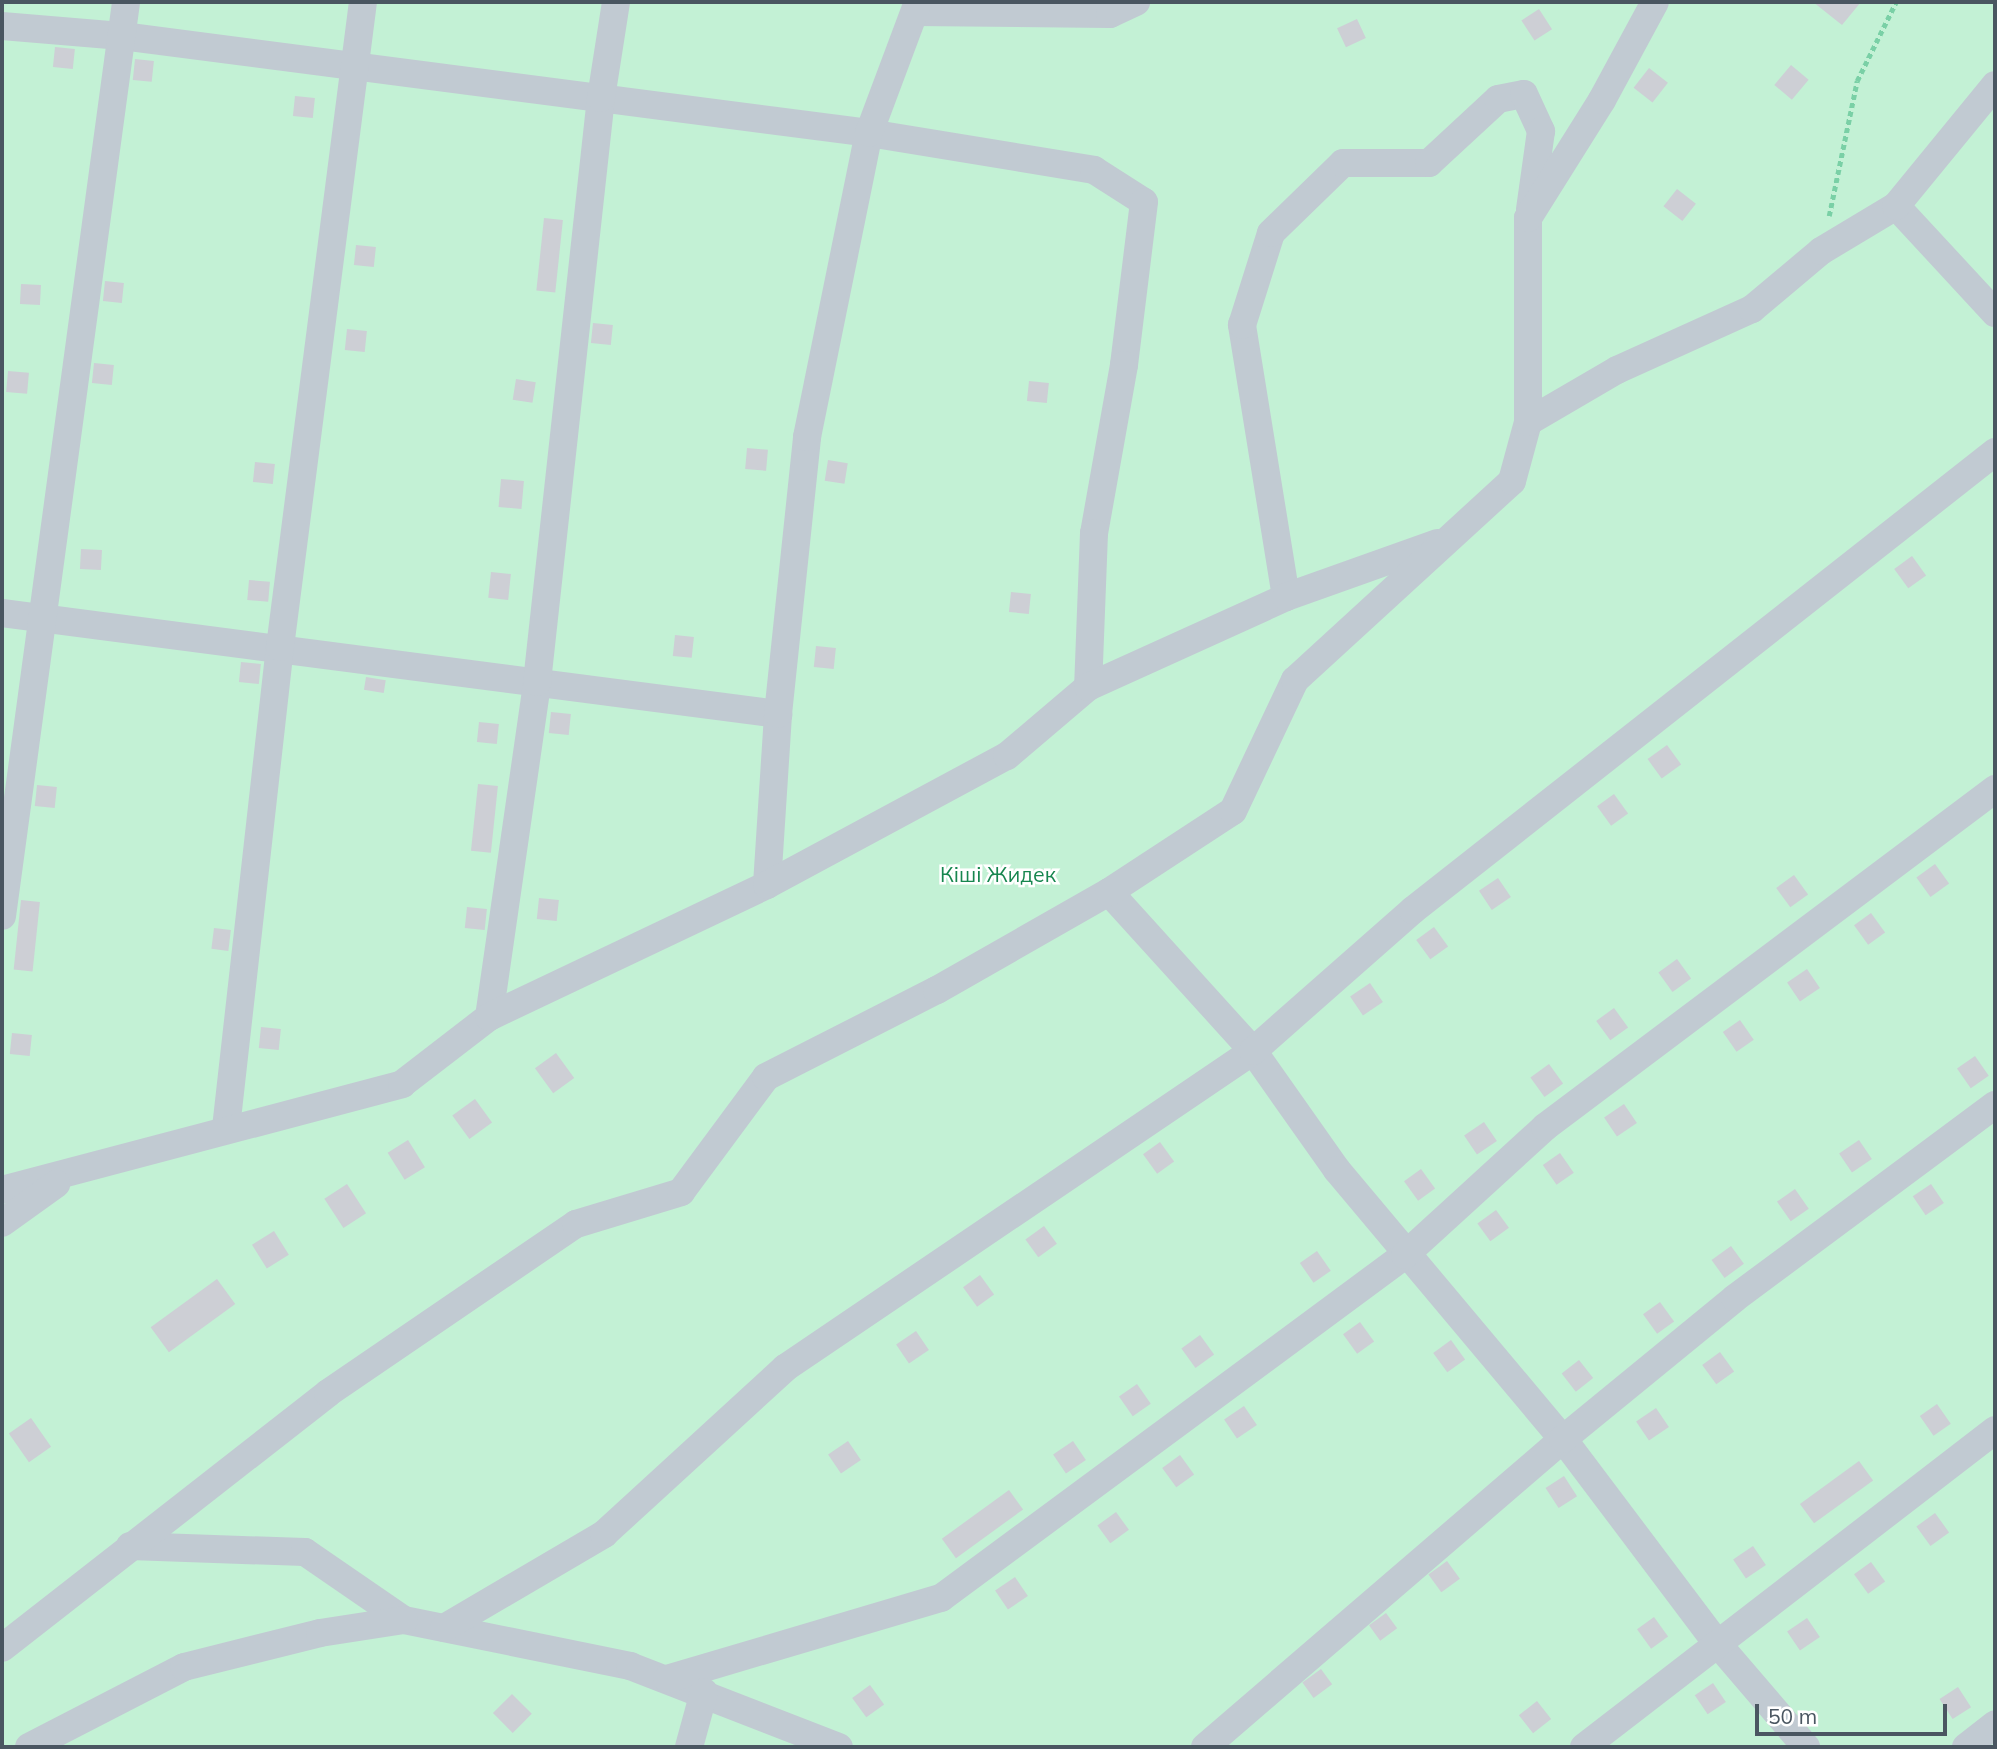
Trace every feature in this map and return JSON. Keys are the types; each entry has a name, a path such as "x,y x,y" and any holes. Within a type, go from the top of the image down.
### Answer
{"street":[{"path":"2,916 46,616 126,2"},
{"path":"226,1128 280,647 363,2"},
{"path":"489,1017 537,682 601,98 616,2"},
{"path":"767,885 778,714 807,437 870,133 917,7 1110,13 1136,2"},
{"path":"1528,218 1602,100 1656,2"},
{"path":"2,26 122,36 870,133 1094,170 1144,202 1124,365 1094,533 1088,687"},
{"path":"1528,422 1617,370 1752,309 1821,251 1896,206 1995,85"},
{"path":"2,1648 328,1393 576,1224 681,1192 766,1077 937,990 1108,892 1233,810 1295,680 1512,481 1528,422 1528,218 1541,131 1524,94 1498,99 1429,163 1343,163 1271,233 1241,325 1286,597"},
{"path":"1896,206 1995,313"},
{"path":"444,1628 604,1534 785,1368 1253,1051 1413,910 1995,452"},
{"path":"2,1190 69,1175 226,1128 402,1084 489,1017 767,885 1007,756 1088,687 1286,597 1453,537"},
{"path":"2,613 46,616 778,714"},
{"path":"667,1679 941,1598 1405,1255 1545,1127 1995,789"},
{"path":"1108,892 1253,1051 1337,1170 1405,1255 1563,1439 1717,1643 1806,1747"},
{"path":"1205,1747 1563,1439 1735,1298 1995,1105"},
{"path":"2,1223 69,1175"},
{"path":"1584,1747 1995,1430"},
{"path":"130,1546 305,1552 404,1620"},
{"path":"29,1747 184,1667 320,1633 404,1620 631,1666 704,1692 839,1747"},
{"path":"689,1747 704,1692"},
{"path":"1966,1747 1995,1724"}],"path":[{"path":"1821,251 1857,81 1896,2"}],"green space":[{"name":"Кіші Жидек","path":"2,2 1995,2 1995,1747 2,1747"}],"building":[{"path":"1813,2 1861,2 1842,25"},
{"path":"1539,9 1552,29 1534,41 1521,20"},
{"path":"1357,19 1366,38 1346,47 1337,28"},
{"path":"55,47 75,49 73,69 53,67"},
{"path":"135,59 154,61 152,82 133,80"},
{"path":"1791,65 1809,80 1792,100 1774,85"},
{"path":"1649,68 1668,83 1653,102 1634,88"},
{"path":"295,96 315,98 313,118 293,116"},
{"path":"1677,189 1696,204 1682,221 1663,206"},
{"path":"544,218 563,220 555,293 536,291"},
{"path":"356,245 376,247 374,267 354,265"},
{"path":"105,281 124,283 122,303 103,301"},
{"path":"21,284 41,285 40,305 20,304"},
{"path":"593,323 613,325 611,345 591,343"},
{"path":"347,329 367,331 365,352 345,350"},
{"path":"94,363 114,365 112,385 92,383"},
{"path":"8,371 29,373 27,394 6,392"},
{"path":"516,379 536,382 532,403 513,400"},
{"path":"1029,381 1049,383 1047,403 1027,401"},
{"path":"747,448 768,450 766,471 745,469"},
{"path":"828,460 848,463 844,484 825,481"},
{"path":"255,462 275,464 273,484 253,482"},
{"path":"501,479 524,481 521,509 499,507"},
{"path":"81,549 102,550 101,570 80,569"},
{"path":"1912,556 1926,575 1908,588 1894,569"},
{"path":"491,572 511,574 508,600 488,598"},
{"path":"249,580 270,582 268,602 247,600"},
{"path":"1011,592 1031,594 1029,614 1009,612"},
{"path":"675,635 694,637 692,658 673,656"},
{"path":"816,646 836,648 834,669 814,667"},
{"path":"241,662 261,664 259,684 239,682"},
{"path":"366,677 386,680 384,693 364,690"},
{"path":"551,712 571,714 569,735 549,733"},
{"path":"479,722 499,724 497,744 477,742"},
{"path":"1667,745 1681,764 1662,779 1648,759"},
{"path":"478,784 498,786 491,853 471,851"},
{"path":"37,785 57,787 55,808 35,806"},
{"path":"1614,794 1628,813 1611,826 1597,806"},
{"path":"1935,864 1949,883 1930,897 1916,878"},
{"path":"1794,875 1808,894 1790,907 1776,888"},
{"path":"1498,878 1511,897 1492,910 1479,891"},
{"path":"539,898 559,900 557,921 537,919"},
{"path":"21,900 40,902 33,972 14,970"},
{"path":"467,907 487,909 485,930 465,928"},
{"path":"1871,913 1885,932 1868,945 1854,925"},
{"path":"1434,927 1448,946 1430,959 1416,940"},
{"path":"214,928 231,930 228,951 211,949"},
{"path":"1677,959 1691,978 1672,992 1658,973"},
{"path":"1807,969 1820,988 1800,1001 1787,982"},
{"path":"1370,983 1383,1002 1363,1015 1350,996"},
{"path":"1614,1008 1628,1027 1610,1040 1596,1021"},
{"path":"1740,1020 1754,1040 1737,1052 1723,1032"},
{"path":"261,1027 281,1029 279,1050 259,1048"},
{"path":"12,1033 32,1035 30,1056 10,1054"},
{"path":"556,1053 574,1078 553,1093 535,1068"},
{"path":"1975,1056 1989,1076 1971,1088 1957,1069"},
{"path":"1549,1064 1563,1083 1544,1097 1530,1078"},
{"path":"475,1099 492,1122 469,1139 452,1115"},
{"path":"1624,1104 1637,1123 1617,1136 1604,1117"},
{"path":"1484,1122 1497,1141 1477,1154 1464,1135"},
{"path":"408,1140 425,1167 405,1180 388,1153"},
{"path":"1859,1140 1872,1159 1852,1172 1839,1153"},
{"path":"1160,1142 1174,1161 1157,1174 1143,1154"},
{"path":"1560,1153 1574,1173 1557,1185 1543,1165"},
{"path":"1421,1169 1435,1188 1418,1201 1404,1181"},
{"path":"347,1184 366,1213 343,1228 324,1199"},
{"path":"1931,1184 1944,1203 1926,1215 1913,1196"},
{"path":"1795,1189 1809,1209 1791,1221 1777,1202"},
{"path":"1496,1210 1509,1228 1490,1241 1477,1224"},
{"path":"1044,1226 1057,1244 1038,1257 1025,1240"},
{"path":"274,1231 289,1255 267,1269 252,1245"},
{"path":"1731,1246 1744,1264 1725,1278 1712,1260"},
{"path":"1317,1251 1331,1271 1314,1283 1300,1263"},
{"path":"980,1275 994,1294 977,1307 963,1287"},
{"path":"217,1279 235,1304 169,1352 151,1327"},
{"path":"1660,1302 1674,1321 1657,1334 1643,1314"},
{"path":"1360,1322 1374,1341 1357,1354 1343,1334"},
{"path":"916,1331 929,1350 909,1363 896,1344"},
{"path":"1200,1335 1214,1354 1195,1368 1181,1349"},
{"path":"1451,1340 1465,1359 1447,1372 1433,1353"},
{"path":"1720,1352 1734,1371 1716,1384 1702,1365"},
{"path":"1579,1360 1593,1378 1576,1392 1562,1374"},
{"path":"1137,1384 1151,1404 1133,1416 1119,1397"},
{"path":"1937,1404 1951,1424 1934,1436 1920,1416"},
{"path":"1244,1406 1257,1425 1237,1438 1224,1419"},
{"path":"1656,1408 1669,1427 1649,1440 1636,1421"},
{"path":"31,1418 51,1447 29,1462 9,1433"},
{"path":"848,1441 861,1460 841,1473 828,1454"},
{"path":"1073,1441 1086,1460 1066,1473 1053,1454"},
{"path":"1180,1455 1194,1474 1176,1487 1162,1468"},
{"path":"1859,1461 1873,1480 1814,1523 1800,1504"},
{"path":"1564,1476 1577,1496 1559,1508 1546,1488"},
{"path":"1009,1490 1023,1509 956,1558 942,1539"},
{"path":"1116,1512 1129,1530 1110,1543 1097,1526"},
{"path":"1935,1513 1949,1532 1930,1546 1916,1527"},
{"path":"1753,1546 1766,1565 1746,1578 1733,1559"},
{"path":"1447,1561 1460,1579 1441,1592 1428,1575"},
{"path":"1871,1562 1885,1581 1868,1594 1854,1574"},
{"path":"1015,1577 1028,1596 1008,1609 995,1590"},
{"path":"1386,1613 1397,1628 1380,1641 1369,1625"},
{"path":"1654,1617 1668,1636 1651,1649 1637,1629"},
{"path":"1807,1618 1820,1637 1800,1650 1787,1631"},
{"path":"1321,1669 1332,1684 1314,1698 1302,1683"},
{"path":"1713,1683 1726,1702 1708,1714 1695,1695"},
{"path":"870,1685 884,1704 866,1717 852,1698"},
{"path":"1958,1687 1971,1707 1953,1719 1940,1699"},
{"path":"512,1694 532,1714 513,1733 493,1713"},
{"path":"1537,1701 1551,1719 1533,1733 1519,1715"}]}
